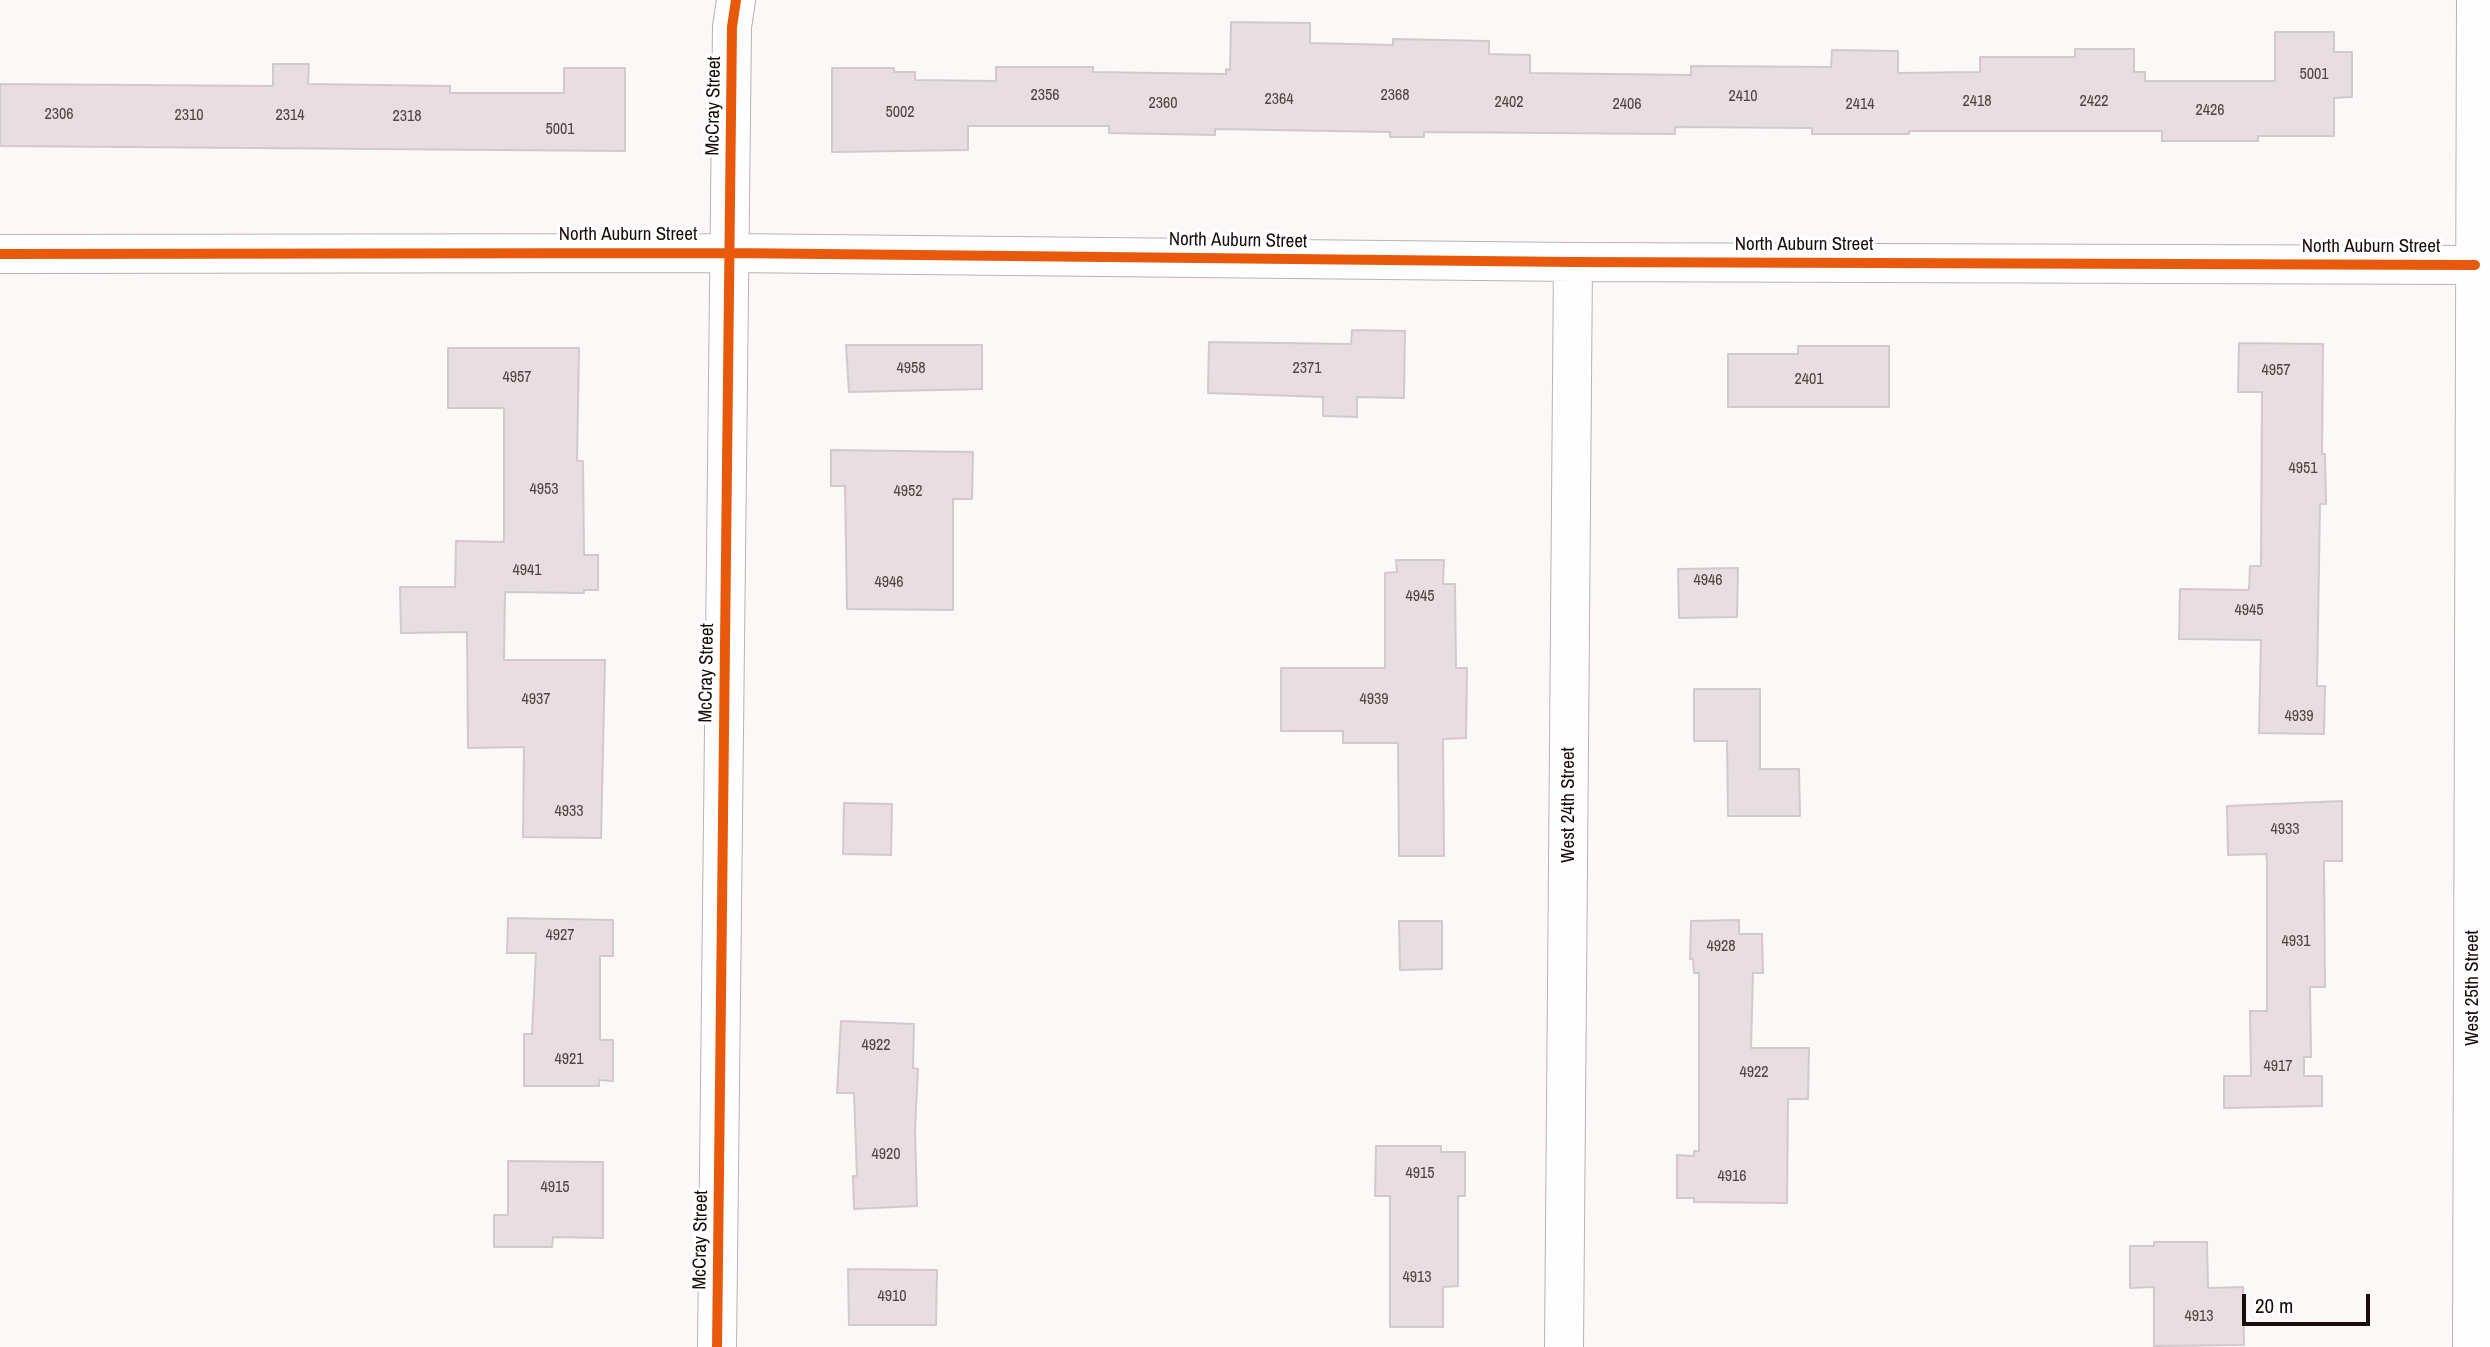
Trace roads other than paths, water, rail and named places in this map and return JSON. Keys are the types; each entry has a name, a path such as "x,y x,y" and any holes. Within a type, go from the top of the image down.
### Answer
{"street":[{"name":"McCray Street","path":"717,1347 732,26 736,0"},
{"name":"West 25th Street","path":"2472,1347 2476,0"},
{"name":"North Auburn Street","path":"0,254 730,253 1573,262 2475,265"},
{"name":"West 24th Street","path":"1564,1347 1573,262"}]}
